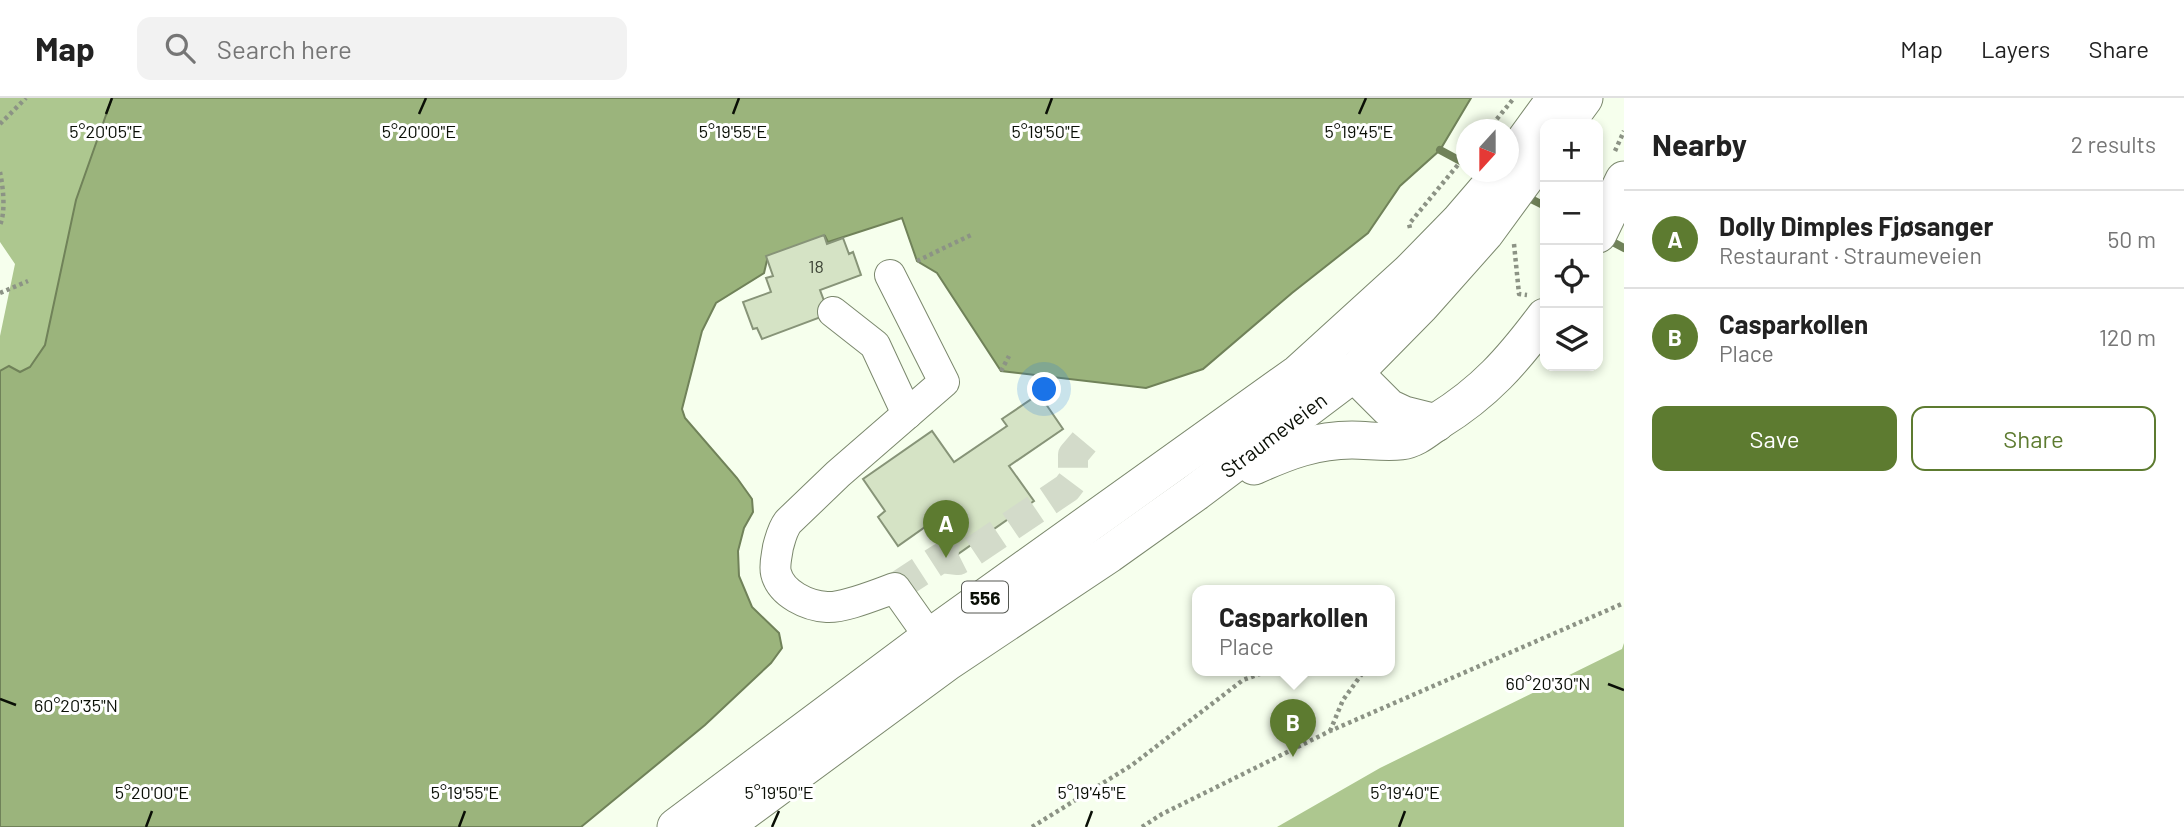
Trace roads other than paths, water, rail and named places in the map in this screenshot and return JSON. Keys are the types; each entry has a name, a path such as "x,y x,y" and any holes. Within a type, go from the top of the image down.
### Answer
{"main road":[{"path":"1519,148 1556,98"},
{"path":"1569,119 1584,98"},
{"name":"Straumeveien","path":"676,827 939,649 1109,554 1354,373 1421,305 1485,233 1540,158"},
{"path":"1603,224 1624,180"},
{"name":"Straumeveien","path":"723,827 939,649 1299,373 1410,272 1493,182"},
{"path":"1196,492 1285,452 1311,444 1349,440 1402,441 1422,434 1485,388 1523,346 1538,306"},
{"path":"1299,373 1354,373 1389,408 1404,415 1436,423"}],"lane":[{"path":"890,275 944,382 838,474 788,522 782,530 776,556 776,575 780,583 800,600 827,607 839,606 895,588 939,649"},
{"path":"833,312 875,345 907,414"}],"waterway":[{"path":"1440,150 1456,159"},
{"path":"1523,195 1540,204"},
{"path":"1605,238 1624,248"}],"tunnel":[{"path":"895,588 941,558 958,560 966,556 1067,488 1073,480 1073,455 1089,436"}],"place":[{"name":"Dolly Dimples Fjøsanger","path":"946,558"},
{"name":"Casparkollen","path":"1293,757"}]}
